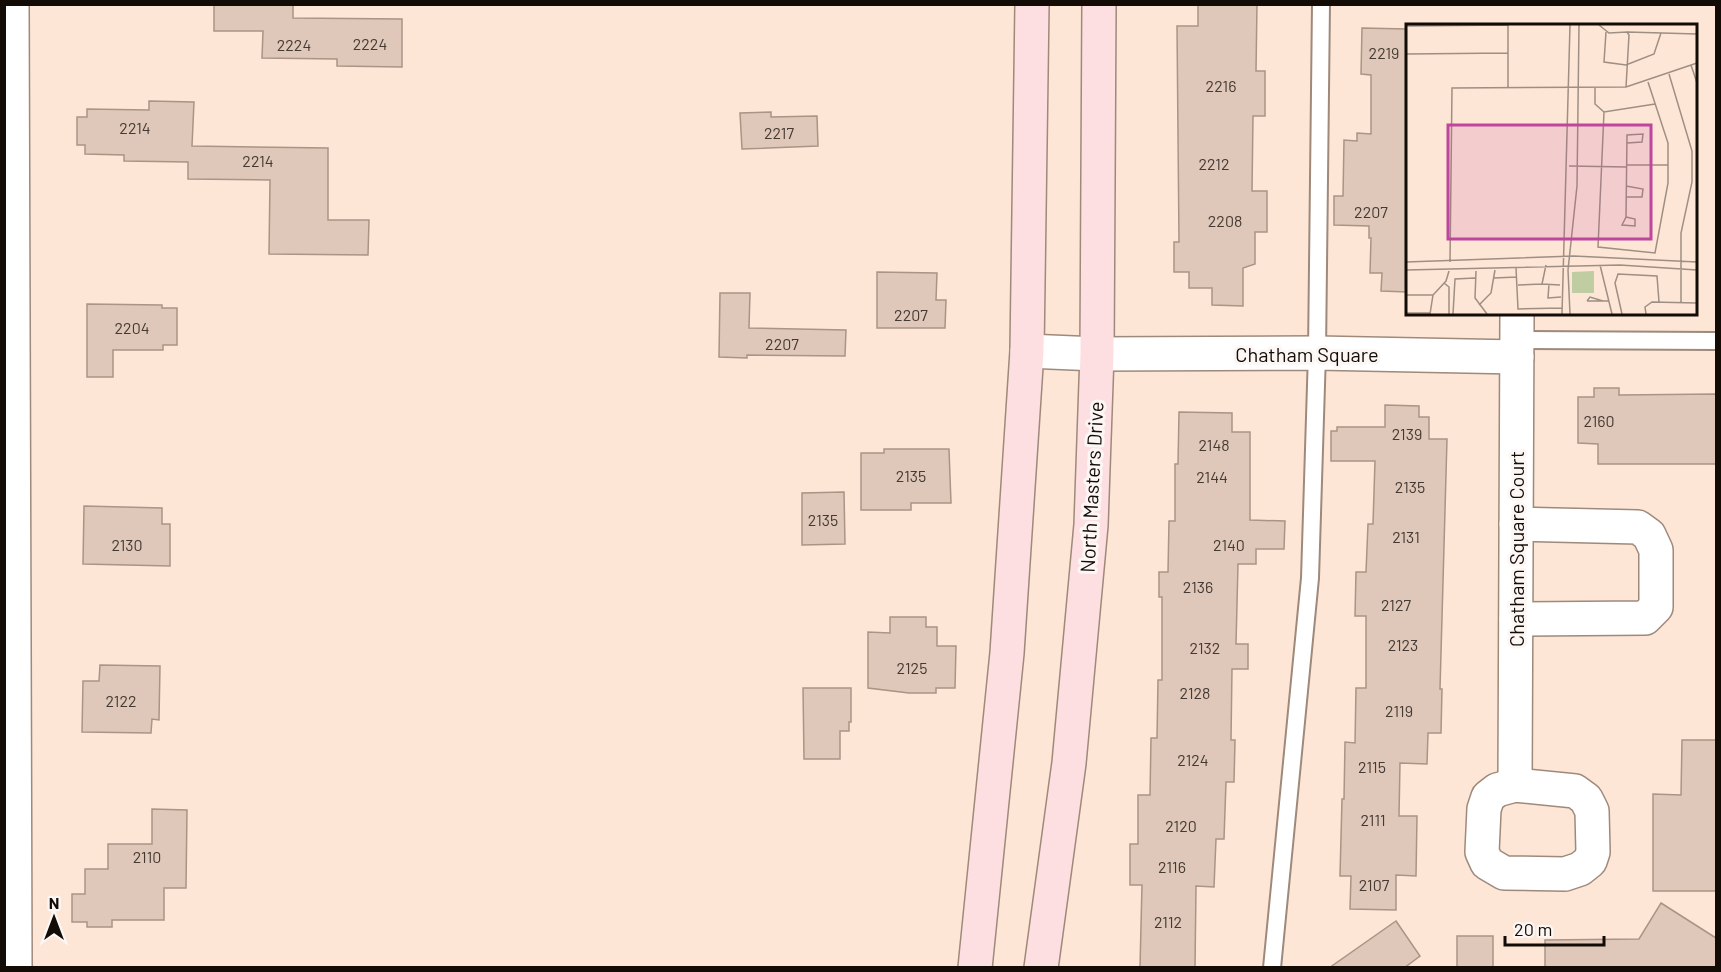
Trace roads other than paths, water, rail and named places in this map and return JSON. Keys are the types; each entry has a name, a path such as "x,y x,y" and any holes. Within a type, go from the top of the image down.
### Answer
{"main road":[{"path":"975,968 1007,653 1027,351 1032,4"},
{"name":"North Masters Drive","path":"1041,968 1069,763 1090,537 1096,354 1099,4"}],"street":[{"path":"12,4 15,968"},
{"name":"Chatham Square","path":"1096,354 1317,354 1517,337"},
{"name":"Chatham Square Court","path":"1515,785 1517,337"},
{"path":"1027,351 1096,354"},
{"path":"1516,524 1638,527 1649,535 1656,550 1656,607 1645,618 1516,619"}],"lane":[{"path":"1272,968 1310,578 1317,354 1321,4"},
{"path":"1517,337 1716,341"}]}
